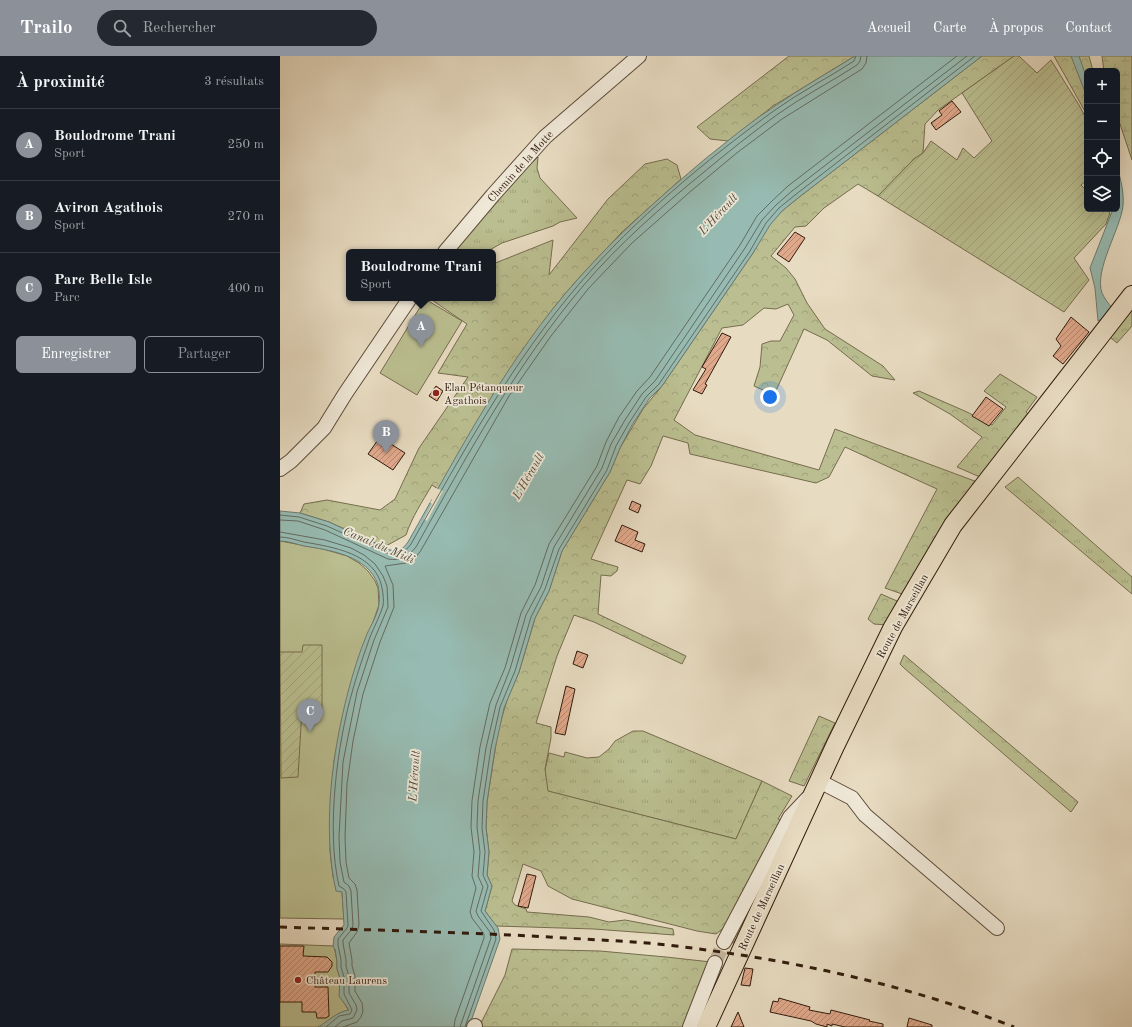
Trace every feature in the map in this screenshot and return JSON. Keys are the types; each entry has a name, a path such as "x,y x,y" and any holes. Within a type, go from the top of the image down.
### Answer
{"main road":[{"name":"Route de Marseillan","path":"706,1027 816,788 893,627 953,525 1132,295"}],"street":[{"name":"Chemin de la Motte","path":"448,249 545,137 638,56"},
{"path":"280,469 291,461 324,428 345,394 408,301"},
{"path":"724,942 790,817 816,788 852,798 865,815 997,928"},
{"path":"690,1027 715,963"}],"green space":[{"path":"789,56 855,56 773,106 728,141 710,139 697,127"},
{"path":"982,56 1014,56 938,110 925,124 923,153 914,159 878,196 858,184 824,208 806,226 795,227 771,256 786,268 795,279 807,303 825,329 883,366 895,380 872,376 827,340 804,329 774,395 754,386 760,367 762,344 771,341 780,341 794,315 788,304 776,309 764,308 743,325 722,328 674,420 695,435 819,470 835,429 980,483 939,535 902,594 885,588 937,489 845,447 829,477 816,483 690,454 688,443 663,436 651,466 640,484 627,480 591,559 618,567 617,571 611,576 601,575 598,614 686,656 682,664 594,622 574,615 557,656 536,723 551,727 551,738 545,769 548,791 736,839 762,781 792,796 778,819 795,826 750,920 733,943 729,942 725,927 716,934 697,931 572,899 548,886 541,871 523,864 512,901 515,905 526,909 527,912 589,917 609,922 625,920 673,929 674,935 594,929 496,926 485,911 492,886 487,875 489,852 486,828 487,802 498,731 507,700 519,672 535,618 549,591 562,551 610,472 620,448 643,409 662,386 753,253 769,225 782,211 798,198"},
{"path":"1014,56 1019,56 1037,73 1051,60 1084,114 1084,182 1081,185 1084,188 1084,212 1110,213 1106,224 1074,258 1089,280 1064,312 878,196 914,159 923,153 931,141 957,160 963,148 974,158 992,141 962,93"},
{"path":"1054,56 1089,56 1092,68 1084,68 1084,110"},
{"path":"1102,56 1132,56 1132,160 1120,124 1120,68 1104,68"},
{"path":"538,157 537,168 540,178 577,218 560,222 553,226 502,243 491,249 452,248 509,184"},
{"path":"667,159 677,165 681,179 622,232 555,306 497,388 438,489 432,485 414,516 406,535 384,547 329,522 300,513 304,504 327,500 380,510 395,499 419,448 468,377 438,373 467,324 433,301 496,301 496,263 553,240 549,275 608,199 645,164"},
{"path":"424,301 428,301 462,321 417,395 380,373"},
{"path":"1132,303 1132,326 1117,343 1105,333"},
{"path":"1000,374 1037,397 1026,412 1031,417 980,477 957,467 982,437 950,414 913,393 919,391 967,412 992,425 1006,407 984,391"},
{"path":"1018,477 1132,577 1132,594 1005,487"},
{"path":"280,541 323,549 347,556 359,563 368,571 378,588 379,605 349,690 334,761 330,851 333,877 342,892 344,919 280,918"},
{"path":"881,594 897,601 887,625 874,624 868,619"},
{"path":"303,645 322,645 322,709 302,709 298,777 281,778 280,652 302,652"},
{"path":"904,655 1078,802 1071,812 904,668 900,664"},
{"path":"819,716 835,723 804,786 789,781"},
{"path":"633,731 643,731 762,781 736,839 547,791 545,770 549,753 564,757 565,752 587,758 599,757 609,749 615,741"},
{"path":"280,944 334,946 337,969 340,978 340,996 349,1011 336,1015 318,1027 280,1027"},
{"path":"512,949 600,951 711,962 703,981 718,991 701,1027 479,1027 505,975"}],"water":[{"path":"855,56 982,56 798,198 782,211 770,225 753,253 662,386 649,399 632,425 610,472 562,551 549,591 535,618 519,672 504,708 495,749 487,802 486,828 489,852 487,875 492,886 485,911 498,928 500,939 470,1024 467,1027 318,1027 336,1015 349,1010 339,996 340,978 337,969 335,949 333,947 334,937 344,925 342,892 336,891 332,867 329,817 333,765 342,716 361,648 377,612 379,594 378,585 373,575 366,567 357,561 336,552 280,541 280,511 300,513 329,522 390,550 396,551 402,548 408,542 466,440 507,373 529,340 578,279 623,232 705,159 757,118"},
{"path":"1071,56 1079,56 1084,70 1084,89"},
{"path":"1120,177 1123,206 1121,216 1104,262 1100,284 1103,295 1112,308 1104,318 1098,321 1095,288 1090,268 1112,212 1120,212"}],"pier":[{"path":"436,488 443,491 427,521 424,519 432,504 430,502 432,500 430,498"}],"building":[{"path":"952,101 961,112 936,130 931,123 942,115 939,111"},
{"path":"795,232 805,238 789,262 777,254"},
{"path":"1071,317 1089,332 1063,364 1053,356 1061,346 1056,339"},
{"path":"722,333 731,337 705,384 707,385 702,394 693,390 706,369 702,367"},
{"path":"436,386 443,391 437,401 429,396"},
{"path":"986,397 1003,409 989,426 972,416"},
{"path":"380,437 405,453 393,470 368,454"},
{"path":"632,501 641,505 638,513 629,509"},
{"path":"622,525 638,532 635,540 645,544 642,552 615,541"},
{"path":"577,651 588,655 583,668 573,664"},
{"path":"566,686 575,689 565,735 555,733"},
{"path":"527,874 536,876 528,908 518,906"},
{"name":"Château Laurens","path":"280,946 304,946 303,956 327,957 332,962 332,966 328,972 315,972 315,987 328,987 329,1016 326,1018 317,1018 316,1012 302,1012 302,1002 280,1002"},
{"path":"745,968 753,969 750,986 741,985"},
{"path":"779,998 810,1007 809,1010 830,1014 831,1010 883,1024 883,1027 845,1027 827,1024 827,1027 811,1021 770,1012 773,1001 778,1002"},
{"path":"738,1012 744,1027 731,1027"},
{"path":"909,1018 932,1025 932,1027 907,1027"}],"tunnel":[{"path":"715,963 724,942"}],"railway":[{"path":"280,927 516,935 633,942 684,947 810,967 852,976 934,999 1014,1027"}],"place":[{"name":"Boulodrome Trani","path":"421,347"},
{"name":"Elan Pétanqueur Agathois","path":"436,393"},
{"name":"Aviron Agathois","path":"386,453"},
{"name":"Parc Belle Isle","path":"310,732"},
{"name":"Château Laurens","path":"298,980"}],"water label":[{"name":"L'Hérault","path":"718,214"},
{"name":"L'Hérault","path":"528,476"},
{"name":"Canal du Midi","path":"379,545"},
{"name":"L'Hérault","path":"414,776"}]}
